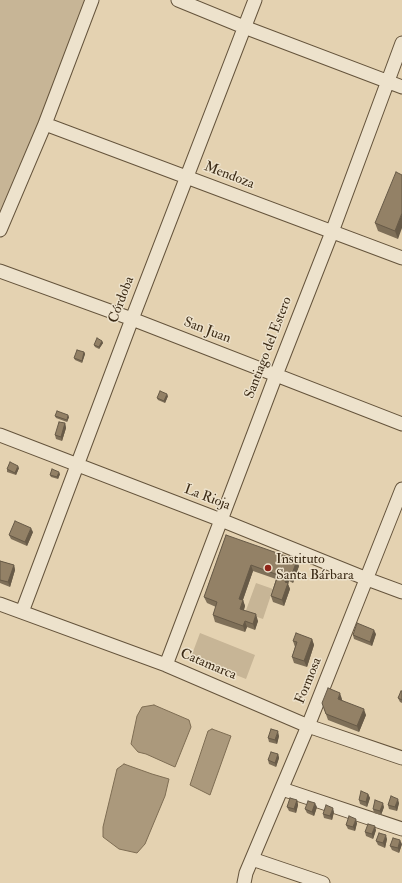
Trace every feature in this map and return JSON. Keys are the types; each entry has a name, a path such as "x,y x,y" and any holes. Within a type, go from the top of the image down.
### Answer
{"street":[{"path":"0,230 44,124 92,0"},
{"path":"178,0 402,88"},
{"name":"Córdoba","path":"22,612 186,176 255,0"},
{"name":"Santiago del Estero","path":"166,665 332,232 402,43"},
{"name":"Mendoza","path":"44,124 402,258"},
{"name":"San Juan","path":"0,271 132,319 402,424"},
{"name":"La Rioja","path":"0,435 78,464 402,592"},
{"name":"Formosa","path":"244,883 246,873 308,726 402,489"},
{"name":"Catamarca","path":"0,604 166,665 308,726 402,758"},
{"path":"282,789 402,829"},
{"path":"252,859 323,883"}],"shaded area":[{"path":"0,0 88,0 0,217"},
{"path":"256,583 273,589 263,619 245,613"},
{"path":"200,633 255,655 246,679 191,657"},
{"path":"154,705 189,720 191,727 175,767 138,752 131,744 137,716 142,707"},
{"path":"212,729 231,736 210,795 190,785 208,731"},
{"path":"124,764 169,779 165,796 145,844 137,853 119,849 103,837 103,827 117,769"}],"building":[{"path":"396,172 402,175 402,213 395,231 375,223"},
{"path":"97,338 102,341 99,347 94,345"},
{"path":"77,350 84,352 82,361 74,358"},
{"path":"160,391 167,394 164,401 157,398"},
{"path":"57,411 68,415 67,420 55,416"},
{"path":"59,422 65,423 61,437 55,435"},
{"path":"10,462 18,466 15,473 7,469"},
{"path":"52,469 59,472 57,477 50,475"},
{"path":"15,521 31,528 25,542 9,535"},
{"path":"226,535 297,560 291,577 287,575 285,582 288,583 282,600 271,596 278,575 251,565 239,599 243,600 240,609 256,614 253,624 245,621 243,626 213,615 217,602 204,597"},
{"path":"0,561 14,565 8,582 0,580"},
{"path":"357,623 374,630 370,642 353,635"},
{"path":"296,633 312,639 304,661 292,657 297,642 293,641"},
{"path":"328,688 340,693 338,699 364,709 357,726 326,714 322,703"},
{"path":"402,691 402,700 398,698"},
{"path":"271,729 278,731 275,740 268,738"},
{"path":"271,752 278,754 275,763 268,760"},
{"path":"361,791 368,794 366,802 359,800"},
{"path":"391,796 398,799 395,807 388,805"},
{"path":"290,798 297,800 294,809 287,807"},
{"path":"375,800 383,803 380,811 373,809"},
{"path":"308,801 315,803 312,812 305,809"},
{"path":"326,805 333,808 330,816 323,814"},
{"path":"349,816 356,819 353,827 346,825"},
{"path":"368,824 375,826 372,834 365,832"},
{"path":"379,833 386,835 383,843 376,841"},
{"path":"393,838 400,840 398,848 390,846"}],"place":[{"name":"Instituto Santa Bárbara","path":"268,568"}]}
